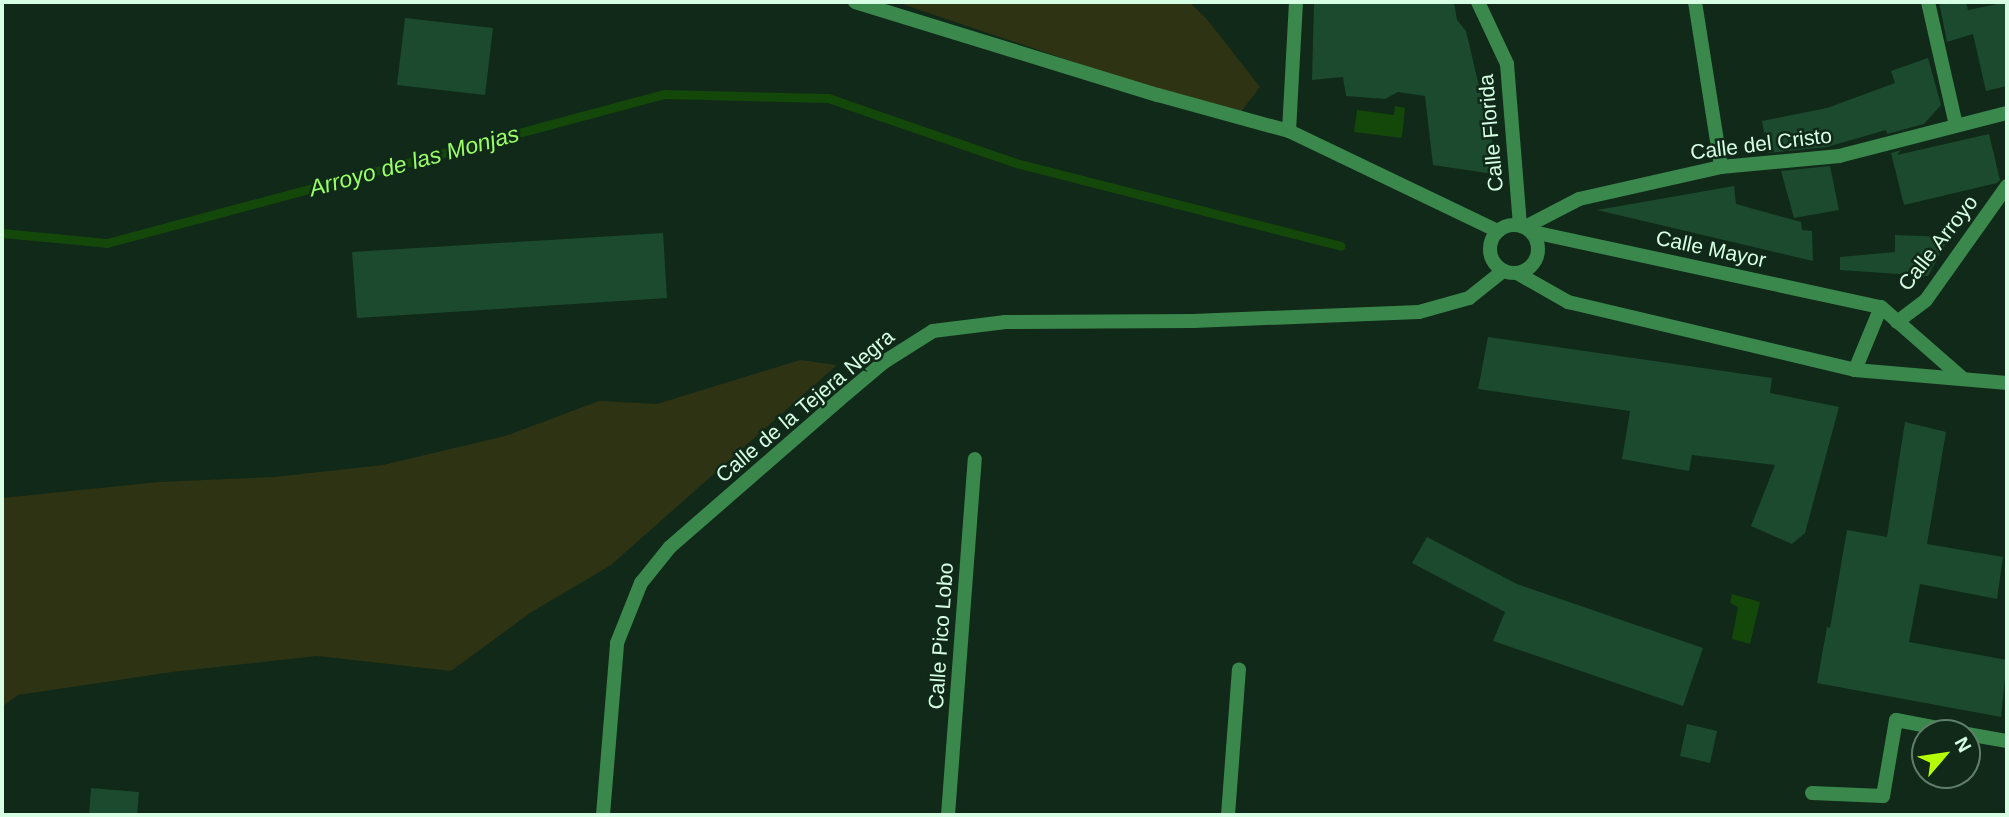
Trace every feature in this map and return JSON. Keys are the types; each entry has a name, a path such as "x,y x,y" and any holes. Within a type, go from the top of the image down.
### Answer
{"street":[{"path":"855,2 1158,96 1289,131 1498,230"},
{"path":"1289,131 1296,2"},
{"name":"Calle Florida","path":"1478,2 1507,64 1526,228"},
{"path":"1695,2 1721,167"},
{"path":"1928,2 1956,125"},
{"name":"Calle del Cristo","path":"1526,228 1578,199 1721,167 1839,156 2007,113"},
{"name":"Calle Arroyo","path":"1897,322 1926,300 2007,186"},
{"path":"1510,272 1527,270 1536,260 1539,245 1526,228 1511,224 1498,230 1490,243 1490,252 1496,265 1568,302 1855,370 2007,383"},
{"name":"Calle Mayor","path":"1526,228 1881,307"},
{"name":"Calle de la Tejera Negra","path":"603,815 617,643 641,583 670,547 829,408 884,362 933,331 1005,322 1193,321 1419,312 1469,298 1510,272"},
{"path":"1855,370 1881,307 1962,378"},
{"name":"Calle Pico Lobo","path":"948,815 975,459"},
{"path":"1228,815 1239,669"},
{"path":"1812,793 1884,796 1896,720 1911,723"},
{"path":"1981,736 2007,741"}],"shaded area":[{"path":"896,2 1189,2 1206,18 1260,87 1237,117"},
{"path":"1395,106 1405,108 1402,138 1354,132 1357,110 1394,115"},
{"path":"800,360 837,365 611,565 530,613 451,671 317,656 172,672 18,695 2,707 2,498 159,482 274,477 383,465 505,436 599,401 657,404"},
{"path":"1732,594 1760,602 1750,644 1732,639 1738,607 1730,603"}],"building":[{"path":"1314,2 1454,2 1457,20 1466,31 1500,175 1433,165 1425,96 1398,92 1385,99 1346,96 1343,77 1312,80"},
{"path":"1939,2 1966,2 1968,10 2007,2 2007,86 1986,91 1973,34 1947,42"},
{"path":"405,18 493,28 485,95 397,85"},
{"path":"1928,58 1941,105 1924,124 1887,134 1886,130 1827,147 1768,153 1762,121 1827,108 1895,83 1891,71"},
{"path":"1989,134 2000,180 1997,183 1904,205 1891,153 1901,150 1897,155"},
{"path":"1830,166 1839,210 1794,218 1781,171"},
{"path":"1734,186 1736,204 1801,222 1802,230 1812,231 1813,261 1597,210"},
{"path":"663,233 667,298 357,318 352,252"},
{"path":"1895,235 1949,237 1928,276 1840,270 1840,257 1895,252"},
{"path":"1488,337 1772,378 1770,393 1839,407 1805,533 1792,544 1751,526 1775,465 1692,455 1689,471 1622,459 1630,411 1478,389"},
{"path":"1905,422 1946,432 1927,544 2003,557 1997,599 1920,584 1909,642 2007,660 2001,717 1817,683 1827,627 1830,628 1847,530 1887,537"},
{"path":"1427,537 1517,584 1703,648 1683,706 1493,641 1505,612 1412,563"},
{"path":"1687,724 1717,731 1710,763 1680,756"},
{"path":"91,788 139,792 137,815 89,815"}],"waterway":[{"name":"Arroyo de las Monjas","path":"2,233 107,243 664,94 828,98 1016,163 1341,246"}]}
